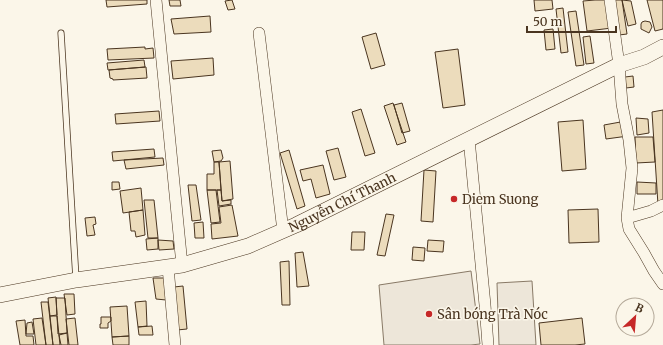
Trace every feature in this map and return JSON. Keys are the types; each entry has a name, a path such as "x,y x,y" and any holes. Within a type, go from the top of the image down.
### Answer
{"main road":[{"name":"Nguyễn Chí Thanh","path":"0,296 76,280 175,266 248,246 283,231 620,65 644,57 663,47"}],"street":[{"path":"156,0 175,266 175,345"},
{"path":"610,0 620,65 622,104 629,140 632,168 627,218 629,229 663,284"},
{"path":"259,33 283,231"},
{"path":"469,139 488,345"},
{"path":"627,218 651,212 663,205"}],"lane":[{"path":"61,33 76,280"}],"shaded area":[{"name":"Sân bóng Trà Nóc","path":"471,271 480,344 384,345 379,285"},
{"path":"532,281 536,345 499,345 497,283"}],"building":[{"path":"106,0 147,0 147,4 107,7"},
{"path":"169,0 180,0 181,6 170,6"},
{"path":"232,0 235,9 228,10 225,1"},
{"path":"534,0 552,0 553,9 535,11"},
{"path":"609,0 612,28 587,31 583,1"},
{"path":"614,0 622,0 627,34 619,35"},
{"path":"622,0 631,1 636,24 628,26"},
{"path":"647,0 663,0 663,29 655,31"},
{"path":"563,8 568,52 561,53 556,9"},
{"path":"576,11 584,65 576,66 568,12"},
{"path":"210,16 211,32 174,34 171,19"},
{"path":"642,22 650,22 652,27 649,33 641,29"},
{"path":"553,29 555,49 546,50 544,30"},
{"path":"376,33 385,65 371,69 362,37"},
{"path":"590,36 594,63 586,64 583,37"},
{"path":"145,47 145,49 153,48 154,58 108,60 107,49"},
{"path":"458,49 465,105 443,108 435,52"},
{"path":"213,58 214,75 173,79 171,61"},
{"path":"144,60 145,67 108,70 107,63"},
{"path":"146,67 147,78 113,80 110,78 109,70"},
{"path":"633,76 634,87 626,88 625,77"},
{"path":"393,103 406,142 397,145 384,106"},
{"path":"402,103 410,131 402,133 394,105"},
{"path":"361,109 375,153 365,156 352,112"},
{"path":"663,110 663,202 658,205 652,112"},
{"path":"159,111 160,121 116,124 115,114"},
{"path":"636,118 648,119 649,133 637,135"},
{"path":"583,120 586,169 562,171 558,122"},
{"path":"626,121 628,136 606,139 604,125"},
{"path":"635,137 653,137 655,162 636,163"},
{"path":"338,148 346,177 334,180 326,151"},
{"path":"154,149 155,157 113,161 112,152"},
{"path":"221,150 223,158 221,161 214,162 212,151"},
{"path":"289,150 305,206 297,209 280,153"},
{"path":"163,158 164,165 126,169 124,160"},
{"path":"230,161 233,199 222,201 219,162"},
{"path":"214,162 219,162 221,190 207,190 207,174 214,174"},
{"path":"323,165 330,194 316,198 311,179 303,181 300,170"},
{"path":"424,170 436,171 433,222 421,221"},
{"path":"112,182 119,182 120,189 112,190"},
{"path":"637,182 656,183 656,194 637,194"},
{"path":"188,185 196,185 201,220 192,221"},
{"path":"141,188 143,210 123,213 120,191"},
{"path":"207,190 216,190 220,222 211,223"},
{"path":"217,190 221,190 222,201 231,200 231,204 219,206"},
{"path":"144,200 154,200 158,238 148,238"},
{"path":"232,205 238,236 212,239 211,224 221,223 219,207"},
{"path":"598,209 599,242 569,243 568,210"},
{"path":"143,210 145,235 136,237 135,231 131,231 129,212"},
{"path":"386,214 394,215 385,256 377,255"},
{"path":"95,217 96,224 93,225 95,235 87,236 85,218"},
{"path":"203,222 204,238 195,238 194,223"},
{"path":"352,232 365,232 364,250 351,250"},
{"path":"158,238 158,249 147,250 146,239"},
{"path":"158,240 173,241 174,249 159,250"},
{"path":"428,240 444,241 443,252 427,251"},
{"path":"413,247 425,248 424,261 412,260"},
{"path":"303,252 309,286 297,287 295,253"},
{"path":"289,261 290,305 282,305 280,262"},
{"path":"153,278 164,278 166,300 156,299"},
{"path":"183,286 187,329 177,330 174,287"},
{"path":"64,294 74,294 75,314 67,315"},
{"path":"56,297 57,315 50,316 48,298"},
{"path":"56,298 65,298 67,333 58,334"},
{"path":"146,301 147,326 138,327 135,302"},
{"path":"41,302 48,302 53,345 46,345"},
{"path":"127,306 129,336 112,337 110,307"},
{"path":"50,316 57,316 60,345 53,345"},
{"path":"101,317 111,317 111,321 108,323 108,328 100,328"},
{"path":"42,318 46,345 36,345 33,319"},
{"path":"75,318 78,345 69,345 66,319"},
{"path":"582,318 585,344 541,345 539,323"},
{"path":"25,320 26,336 33,336 34,345 20,345 16,321"},
{"path":"32,322 34,334 26,334 27,323"},
{"path":"152,326 153,335 139,335 138,327"},
{"path":"67,333 68,345 61,345 59,335"},
{"path":"129,336 129,345 113,345 112,337"}],"place":[{"name":"Diem Suong","path":"454,199"},
{"name":"Sân bóng Trà Nóc","path":"429,314"}]}
